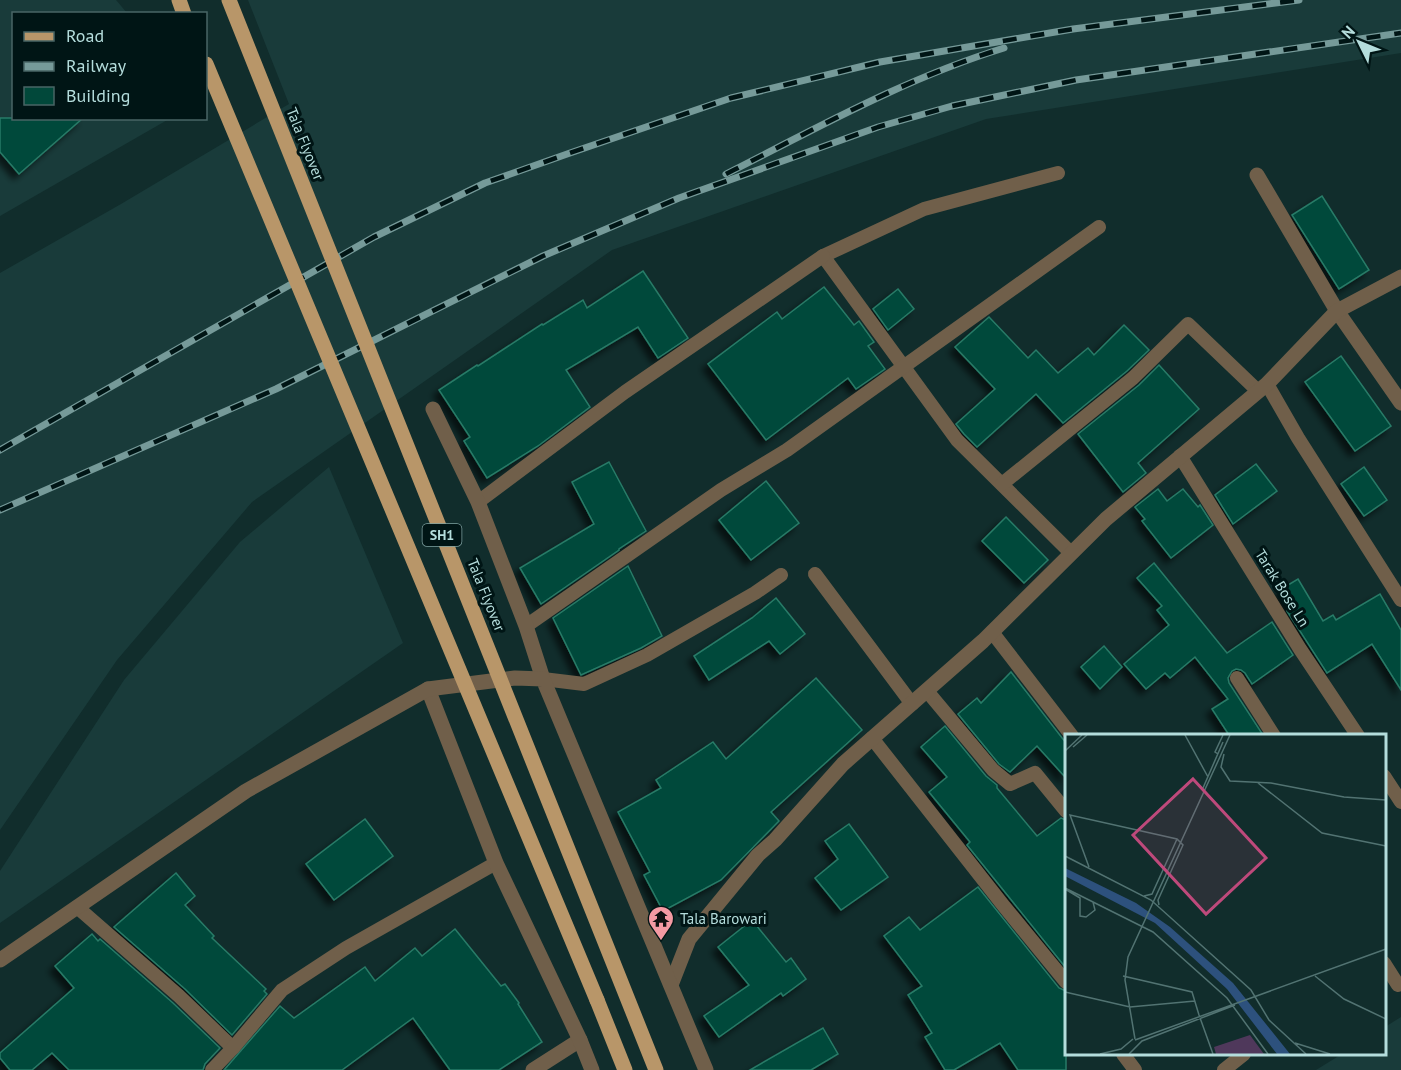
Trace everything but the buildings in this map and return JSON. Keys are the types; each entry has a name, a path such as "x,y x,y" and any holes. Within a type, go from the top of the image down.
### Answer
{"main road":[{"name":"Tala Flyover","path":"229,0 656,1070"},
{"path":"207,66 625,1070"}],"street":[{"path":"1257,175 1337,311 1401,403"},
{"path":"671,986 689,939 758,855 775,840 843,764 992,632 1106,519 1262,387 1337,311 1401,277"},
{"path":"433,409 478,502 526,626 543,679 706,1070"},
{"path":"0,960 246,791 428,689 515,678 543,679"},
{"path":"428,689 496,863 592,1070"},
{"path":"533,1070 580,1040"}],"lane":[{"path":"478,502 625,392 823,256 924,209 1058,173"},
{"path":"526,626 721,490 787,450 1099,227"},
{"path":"823,256 957,440 1071,553"},
{"path":"1002,484 1133,378 1188,324 1262,387 1298,438 1401,600"},
{"name":"Tarak Bose Ln","path":"1180,456 1300,649 1357,734"},
{"path":"815,574 912,704"},
{"path":"543,679 584,684 646,656 755,593 781,575"},
{"path":"992,632 1071,734"},
{"path":"1237,678 1273,734"},
{"path":"927,691 993,770 1010,784 1035,773 1065,810"},
{"path":"873,738 1065,981"},
{"path":"1386,779 1401,802"},
{"path":"212,1070 282,990 346,948 496,863"},
{"path":"78,907 179,996 233,1048"},
{"path":"1386,966 1400,983 1386,990"},
{"path":"1125,1055 1136,1070"},
{"path":"1224,1070 1242,1055"}],"shaded area":[{"path":"0,0 116,0 126,12 12,12 12,120 167,120 0,216"},
{"path":"248,0 1401,0 1401,53 986,119 612,250 252,502 117,660 0,830 0,273 289,104"},
{"path":"329,467 403,643 0,923 0,871 124,680 240,542"},
{"path":"1401,1017 1401,1070 1316,1070 1340,1055 1386,1055 1386,1026"}],"railway":[{"path":"0,450 374,237 485,183 570,153 731,98 880,62 1073,29 1299,0"},
{"path":"0,510 276,389 543,256 679,198 878,127 952,106 1076,80 1401,33"},
{"path":"726,174 897,89 1004,48"}],"place":[{"name":"Tala Barowari","path":"661,942"}]}
